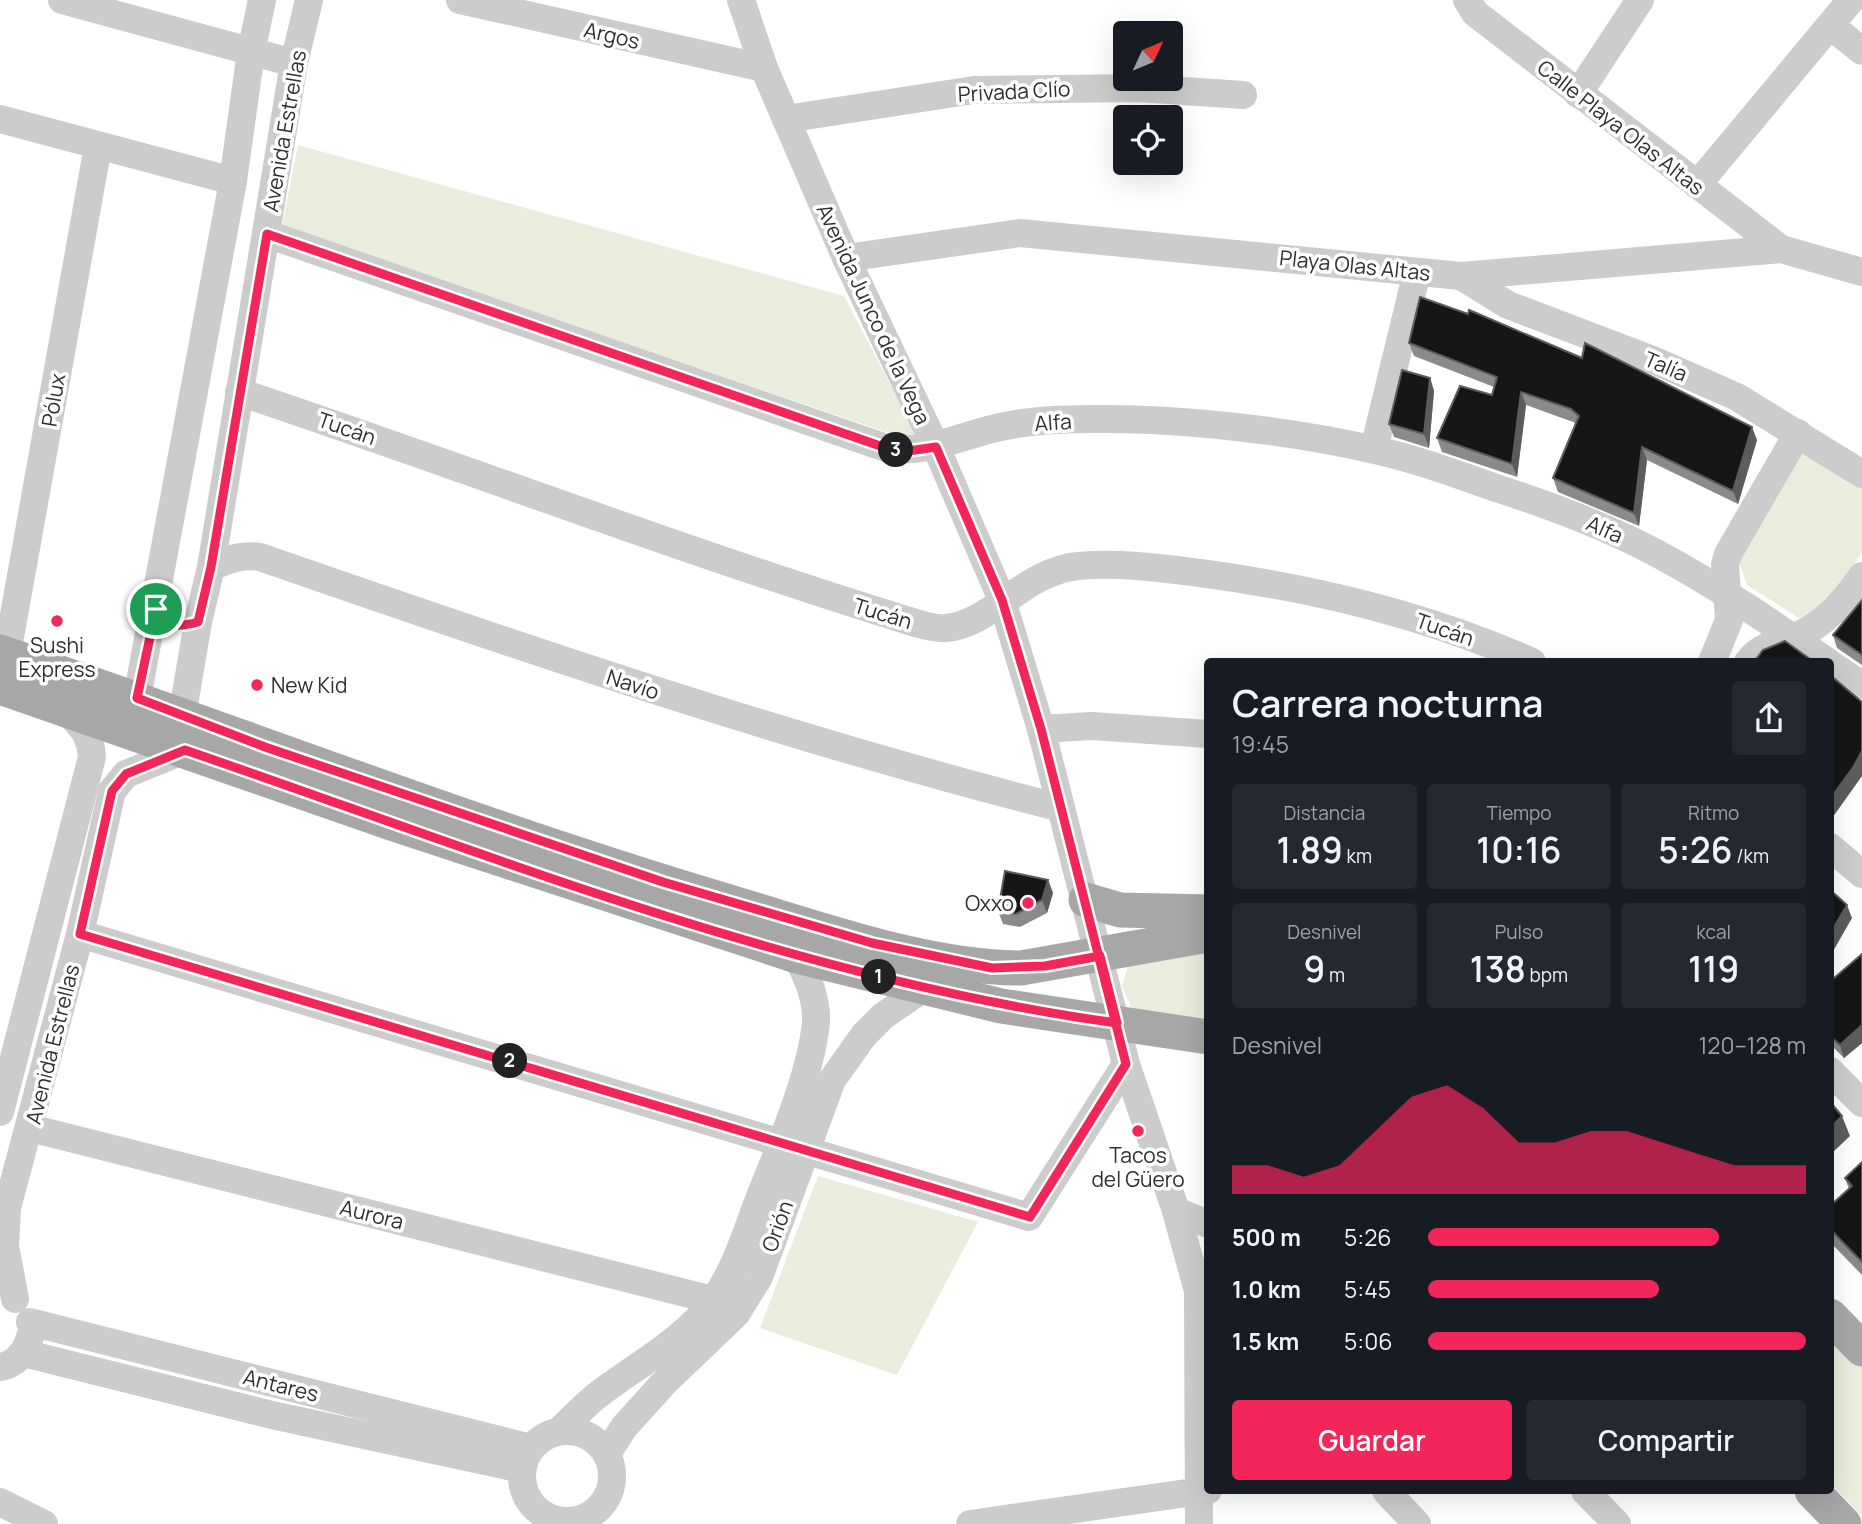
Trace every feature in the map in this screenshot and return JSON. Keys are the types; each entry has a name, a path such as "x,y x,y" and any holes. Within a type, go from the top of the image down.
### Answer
{"main road":[{"path":"2,664 137,698 184,734 420,833 797,956 1001,1006 1204,1036"},
{"path":"2,664 65,710 184,734 374,786 663,882 872,943 992,968 1045,966 1204,936"},
{"path":"1086,900 1120,910 1204,912"},
{"path":"1834,1320 1862,1349"},
{"path":"1815,1494 1844,1524"}],"street":[{"path":"62,0 294,63"},
{"name":"Avenida Estrellas","path":"137,698 156,609 166,528 233,181 251,52 262,0"},
{"name":"Avenida Estrellas","path":"15,1305 4,1226 80,934 112,791 126,774 184,734 198,622 211,567 294,63 309,0"},
{"name":"Argos","path":"460,0 764,68"},
{"name":"Avenida Junco de la Vega","path":"741,0 764,68 846,258 936,447 1002,600 1041,729 1126,1064 1176,1211 1198,1291 1203,1492 1199,1524"},
{"name":"Calle Playa Olas Altas","path":"1467,0 1475,13 1781,249"},
{"path":"1578,94 1640,0"},
{"path":"1697,185 1852,0"},
{"path":"1830,26 1862,51"},
{"name":"Privada Clío","path":"786,119 974,90 1139,88 1243,95"},
{"path":"0,119 233,181"},
{"name":"Pólux","path":"2,664 98,146"},
{"name":"Playa Olas Altas","path":"846,258 1020,233 1461,276 1781,249 1862,272"},
{"name":"Alfa","path":"267,234 889,449 908,451 936,447 999,427 1041,421 1098,419 1210,426 1374,449 1431,465 1601,526 1659,554 1822,658"},
{"path":"1374,449 1417,272"},
{"name":"Talía","path":"1461,276 1508,305 1653,360 1737,397 1862,474"},
{"name":"Tucán","path":"239,392 704,555 919,624 945,628 965,623 1032,580 1054,570 1078,566 1176,570 1272,584 1355,602 1472,638 1522,658"},
{"path":"1714,658 1729,620 1728,554 1798,433"},
{"name":"Navío","path":"211,567 240,556 260,557 530,651 755,724 900,767 1061,808"},
{"path":"1752,658 1767,644 1793,638 1832,614 1862,576"},
{"path":"156,609 160,618 167,623 184,626 198,622"},
{"name":"Alfa","path":"1834,666 1862,685"},
{"name":"Avenida Estrellas","path":"0,1112 92,757 91,745 83,726 65,710"},
{"path":"1041,729 1117,727 1204,734"},
{"path":"1834,850 1862,874"},
{"path":"80,934 1030,1217 1126,1064"},
{"name":"Orión","path":"607,1454 624,1427 663,1384 736,1314 759,1277 794,1145 816,1020 808,978 797,956"},
{"name":"Orión","path":"559,1431 594,1398 684,1332 713,1300 794,1145 847,1055 883,1016 924,988"},
{"path":"1834,1075 1862,1103"},
{"name":"Aurora","path":"30,1128 713,1300"},
{"path":"1176,1211 1204,1222"},
{"path":"12,1360 30,1339 15,1305"},
{"name":"Antares","path":"15,1305 526,1459"},
{"name":"Antares","path":"12,1360 272,1415 526,1459"},
{"path":"559,1431 578,1432 595,1440 607,1454 613,1474 610,1494 596,1518 551,1522 534,1508 524,1490 526,1459 544,1437 559,1431"},
{"path":"970,1524 1203,1492"},
{"path":"1389,1494 1418,1524"},
{"path":"1588,1494 1617,1524"},
{"path":"0,1502 44,1524"}],"green space":[{"path":"298,145 844,296 921,444 282,226"},
{"path":"1803,445 1862,485 1862,552 1830,606 1799,618 1747,585 1737,556"},
{"path":"1204,947 1204,1026 1134,1014 1122,986 1128,966"},
{"path":"818,1176 978,1222 897,1375 760,1328"},
{"path":"1834,1329 1862,1358 1862,1516 1834,1487"}],"building":[{"path":"1420,297 1468,314 1469,310 1582,358 1585,343 1752,427 1733,491 1642,447 1634,513 1553,478 1579,416 1571,409 1521,392 1512,464 1437,438 1460,386 1492,395 1497,377 1409,343"},
{"path":"1402,370 1430,378 1424,434 1389,424"},
{"path":"1862,600 1862,655 1833,635"},
{"path":"1785,641 1808,658 1757,658 1763,650"},
{"path":"1834,678 1862,702 1862,751 1834,794"},
{"path":"1005,871 1048,880 1042,900 1016,914 998,911"},
{"path":"1834,894 1847,905 1834,927"},
{"path":"1862,954 1862,1025 1840,1045 1834,1040 1834,978"},
{"path":"1834,1107 1842,1116 1834,1124"},
{"path":"1862,1162 1862,1262 1834,1233 1834,1202 1852,1186 1845,1178"}],"place":[{"name":"Sushi Express","path":"57,621"},
{"name":"New Kid","path":"257,685"},
{"name":"Oxxo","path":"1028,903"},
{"name":"Tacos del Güero","path":"1138,1131"}],"route":[{"path":"156,609 137,698 182,717 374,786 663,882 872,943 992,968 1045,966 1100,956 1117,1023 1001,1006 797,956 656,913 185,750 126,774 112,791 80,934 806,1148 1030,1217 1126,1064 1117,1023 1086,900 1041,729 1002,600 936,447 908,451 889,449 267,234 211,567 198,622 184,626 167,623 160,618 156,609"}]}
